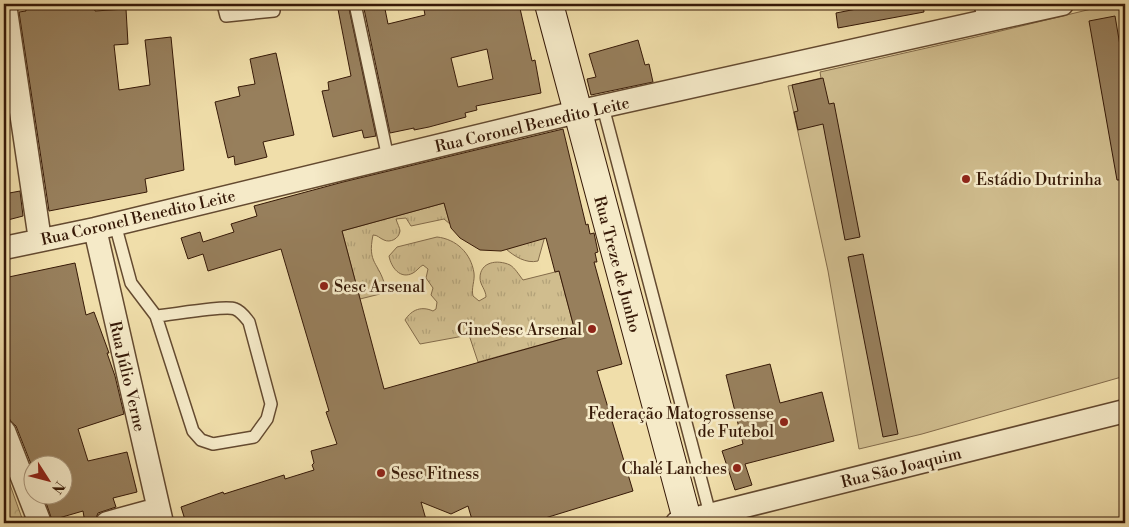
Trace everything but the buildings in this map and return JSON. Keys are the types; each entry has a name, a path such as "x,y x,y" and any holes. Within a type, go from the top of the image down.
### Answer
{"street":[{"path":"5,4 40,240"},
{"name":"Rua Treze de Junho","path":"549,4 590,110 690,520"},
{"name":"Rua Coronel Benedito Leite","path":"4,248 105,226 590,110 982,13 1062,4"},
{"name":"Rua Júlio Verne","path":"105,226 160,516"},
{"name":"Rua São Joaquim","path":"690,520 1125,411"},
{"path":"4,431 40,523"},
{"path":"107,523 160,516"}],"lane":[{"path":"223,4 226,16 274,11 272,4"},
{"path":"355,4 388,158"},
{"path":"105,226 131,283 156,316 193,431 201,440 213,444 254,437 267,419 271,404 249,322 244,315 234,308 156,316"}],"green space":[{"name":"Estádio Dutrinha","path":"1112,4 1125,4 1125,376 922,434 859,449 828,271 788,86 821,78 820,72"},
{"path":"444,203 450,224 444,219 411,226 406,218 396,219 400,231 396,238 386,241 373,235 373,258 385,286 380,294 360,299 342,231"},
{"path":"545,236 538,261 534,262 516,257 506,249"},
{"path":"437,237 444,238 462,248 470,259 474,273 473,296 479,301 486,297 480,281 481,273 483,268 490,263 500,262 510,265 523,280 559,271 576,335 478,362 469,335 420,344 405,320 414,311 425,309 433,311 436,309 437,302 431,295 433,288 426,278 428,269 423,265 408,275 400,274 394,268 389,256 397,247"},
{"path":"4,468 23,521 23,523 4,523"}],"place":[{"name":"Estádio Dutrinha","path":"966,179"},
{"name":"Sesc Arsenal","path":"324,286"},
{"name":"CineSesc Arsenal","path":"592,329"},
{"name":"Federação Matogrossense de Futebol","path":"784,422"},
{"name":"Chalé Lanches","path":"737,468"},
{"name":"Sesc Fitness","path":"381,473"}]}
